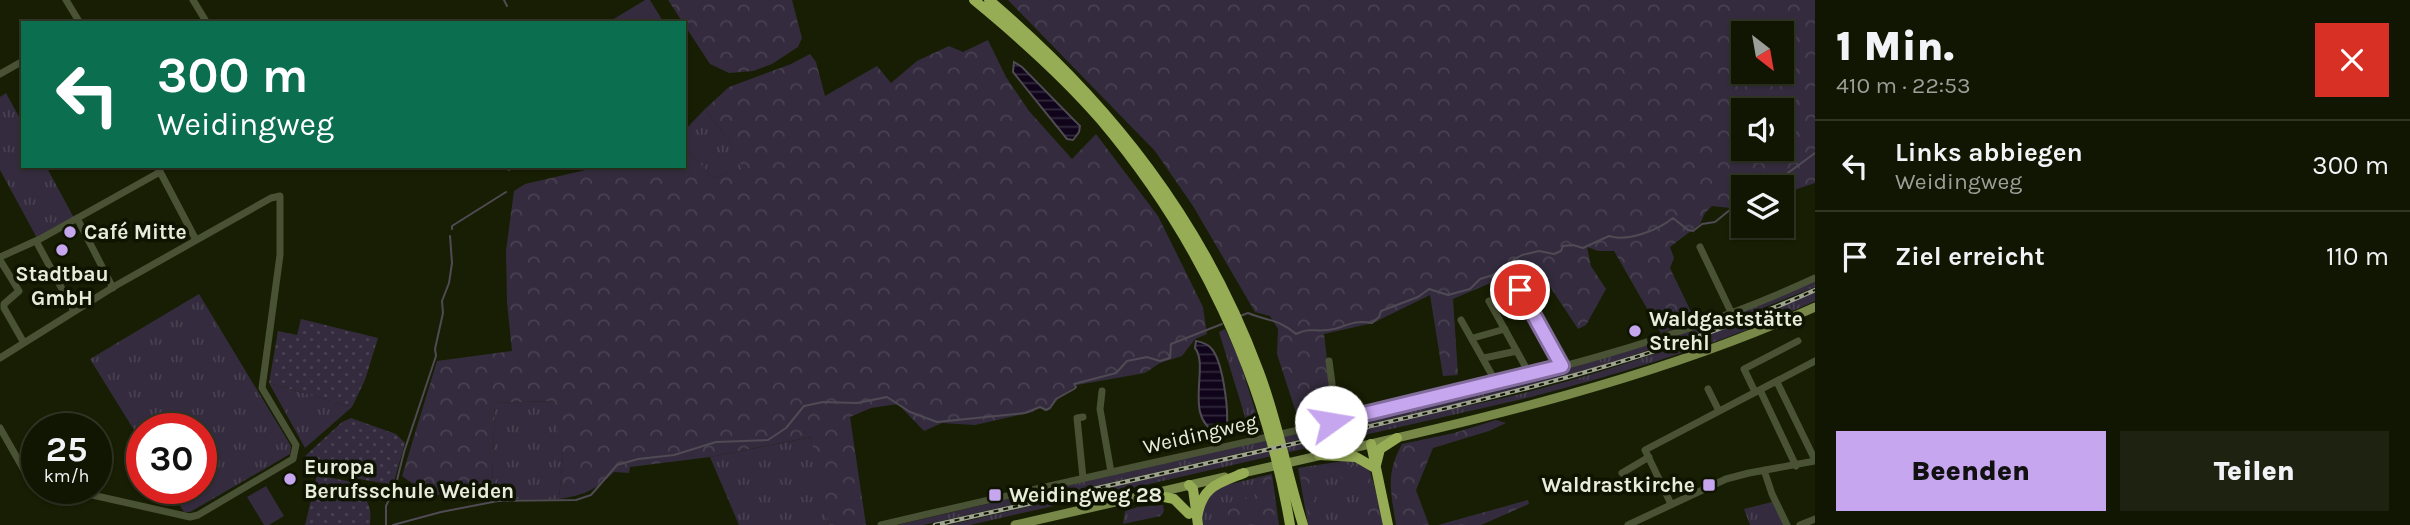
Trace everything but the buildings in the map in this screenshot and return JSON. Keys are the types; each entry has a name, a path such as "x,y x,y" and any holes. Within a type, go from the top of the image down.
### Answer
{"highway":[{"path":"974,0 1040,57 1114,136 1190,247 1237,330 1271,421 1289,496 1301,525"},
{"path":"989,0 1075,79 1120,129 1176,207 1207,258 1224,304"},
{"path":"1375,468 1380,449 1397,438"},
{"path":"1371,444 1388,525"},
{"path":"1319,456 1356,457 1375,468"},
{"path":"1194,520 1207,491 1244,472"},
{"path":"1189,485 1187,491 1194,520"},
{"path":"1150,494 1174,499 1194,520"},
{"path":"1288,525 1289,496"}],"main road":[{"path":"1015,525 1534,405 1654,369 1747,336 1815,307"}],"street":[{"path":"66,0 79,21"},
{"path":"193,0 206,21"},
{"path":"0,74 21,62"},
{"path":"24,343 4,308 4,304 19,291 0,258 78,218 158,169 197,240"},
{"path":"0,358 113,288 271,198 279,196 280,255 262,388 296,445 294,455 288,463 198,515 190,517 112,499"},
{"path":"78,218 113,288"},
{"path":"36,241 74,311"},
{"path":"1700,247 1731,312"},
{"name":"Weidingweg","path":"881,525 1497,384 1623,348 1731,312 1815,278"},
{"path":"1520,290 1562,366"},
{"path":"1489,301 1530,375"},
{"path":"1461,320 1497,384"},
{"path":"1473,338 1505,329"},
{"path":"1797,466 1744,369 1798,341"},
{"path":"1484,358 1517,351"},
{"path":"1329,361 1337,421"},
{"path":"1622,473 1647,454 1719,411 1815,361"},
{"path":"1628,525 1726,479 1815,461 1777,382"},
{"path":"1708,389 1719,411"},
{"path":"1102,391 1100,410 1111,472"},
{"path":"1083,417 1077,418 1083,478"},
{"path":"0,428 21,465"},
{"path":"1647,454 1671,504"},
{"path":"1764,470 1787,525"},
{"path":"1800,525 1815,519"}],"green space":[{"path":"645,0 650,0 663,21 610,21"},
{"path":"668,0 792,0 802,38 798,47 772,64 753,71 729,73 710,64 686,27 686,21 682,21"},
{"path":"1008,0 1815,0 1815,183 1794,190 1794,175 1731,175 1731,208 1712,206 1700,224 1670,247 1674,258 1670,268 1696,322 1661,333 1614,251 1598,251 1587,247 1591,266 1606,289 1586,325 1578,329 1535,264 1453,299 1458,375 1443,376 1430,295 1373,323 1324,334 1334,419 1300,425 1277,354 1278,329 1270,316 1255,312 1193,206 1155,151"},
{"path":"988,40 1006,77 1029,111 1072,159 1096,134 1158,216 1203,307 1207,334 1195,339 1182,356 1160,363 1145,373 1077,385 1046,411 1039,407 1033,412 975,425 942,423 924,431 898,404 871,408 850,417 866,525 829,525 811,437 710,457 630,467 629,473 614,472 589,491 559,499 563,455 552,401 495,403 492,487 430,496 402,476 437,361 512,351 506,251 514,191 525,184 594,168 686,168 686,148 713,178 743,169 731,143 705,109 729,87 810,54 816,62 825,96 877,66 891,83 917,61 949,46 963,52"},
{"path":"6,93 21,120 21,168 47,168 74,218 37,238 0,170 0,97"},
{"path":"705,109 731,143 744,169 713,178 686,148 686,129"},
{"path":"1815,280 1815,287 1698,334 1509,392 923,525 897,525 1559,371 1678,335"},
{"path":"1815,292 1815,301 1711,343 1531,397 970,525 949,525 1536,390 1677,346"},
{"path":"199,294 291,446 290,454 217,496 217,413 126,413 126,417 90,359"},
{"path":"301,319 378,338 365,380 352,407 269,383 278,331 297,335"},
{"path":"1225,329 1239,359 1262,432 1257,435 1250,433 1219,332"},
{"path":"269,383 352,407 305,448"},
{"path":"553,401 563,455 559,499 494,500 492,487 495,403"},
{"path":"351,418 396,434 405,443 393,485 320,472 320,468 309,464 305,456 342,422"},
{"path":"1496,420 1506,423 1433,448 1416,490 1429,525 1396,525 1391,475 1402,444 1454,433"},
{"path":"812,437 829,525 739,525 710,457"},
{"path":"1349,460 1363,463 1370,471 1385,525 1308,525 1298,468"},
{"path":"1341,464 1358,467 1367,474 1373,486 1380,525 1367,525 1364,502 1358,486 1333,474 1331,470"},
{"path":"1309,467 1314,474 1324,475 1323,490 1316,493 1315,500 1311,503 1315,511 1313,521 1310,522 1299,470"},
{"path":"1272,474 1279,525 1202,525 1202,505 1218,487"},
{"path":"317,475 357,483 358,493 369,507 370,525 305,525"},
{"path":"1271,475 1277,525 1223,525 1219,515 1221,503 1232,504 1243,497 1251,499 1265,476"},
{"path":"266,486 284,516 269,525 264,525 247,497"},
{"path":"1528,500 1529,504 1481,525 1438,525"},
{"path":"1772,502 1785,525 1750,525 1744,509"},
{"path":"179,504 204,504 190,512 184,512"},
{"path":"1163,505 1161,516 1123,524 1125,511"}],"shaded area":[{"path":"1014,62 1080,126 1073,140 1067,139 1013,72"},
{"path":"1196,341 1211,348 1222,373 1227,424 1218,433 1207,426 1201,416 1200,367"}],"waterway":[{"path":"504,0 507,6"},
{"path":"1785,175 1815,153"},
{"path":"452,229 452,226 506,192"},
{"path":"1240,316 1248,313 1273,321 1296,334 1309,330 1334,329 1358,322 1372,323 1381,311 1418,297 1429,289 1448,295 1470,289 1480,279 1506,271 1513,260 1522,255 1539,251 1554,254 1561,251 1563,246 1583,248 1609,236 1634,236 1651,231 1673,218 1693,231 1702,224 1715,222 1731,209"},
{"path":"386,525 386,506 396,484 436,356 435,349 443,313 442,301 449,283 452,263 450,236"},
{"path":"393,525 498,501 576,500 591,495 617,465 638,459 674,455 716,442 768,440 786,428 804,406 823,402 857,403 887,397 910,412 937,422 1025,413 1040,407 1046,410 1056,399 1074,389 1074,384 1116,373 1127,361 1147,357 1160,361 1170,358 1171,344 1222,324"}],"railway":[{"path":"935,525 1527,388 1644,355 1759,314 1815,290"}],"place":[{"name":"Café Mitte","path":"70,232"},
{"name":"Stadtbau GmbH","path":"62,250"},
{"name":"Waldgaststätte Strehl","path":"1635,331"},
{"name":"Europa Berufsschule Weiden","path":"290,479"},
{"name":"Waldrastkirche","path":"1709,485"},
{"name":"Weidingweg 28","path":"995,495"}],"route":[{"path":"1331,422 1497,384 1562,366 1520,290"}]}
